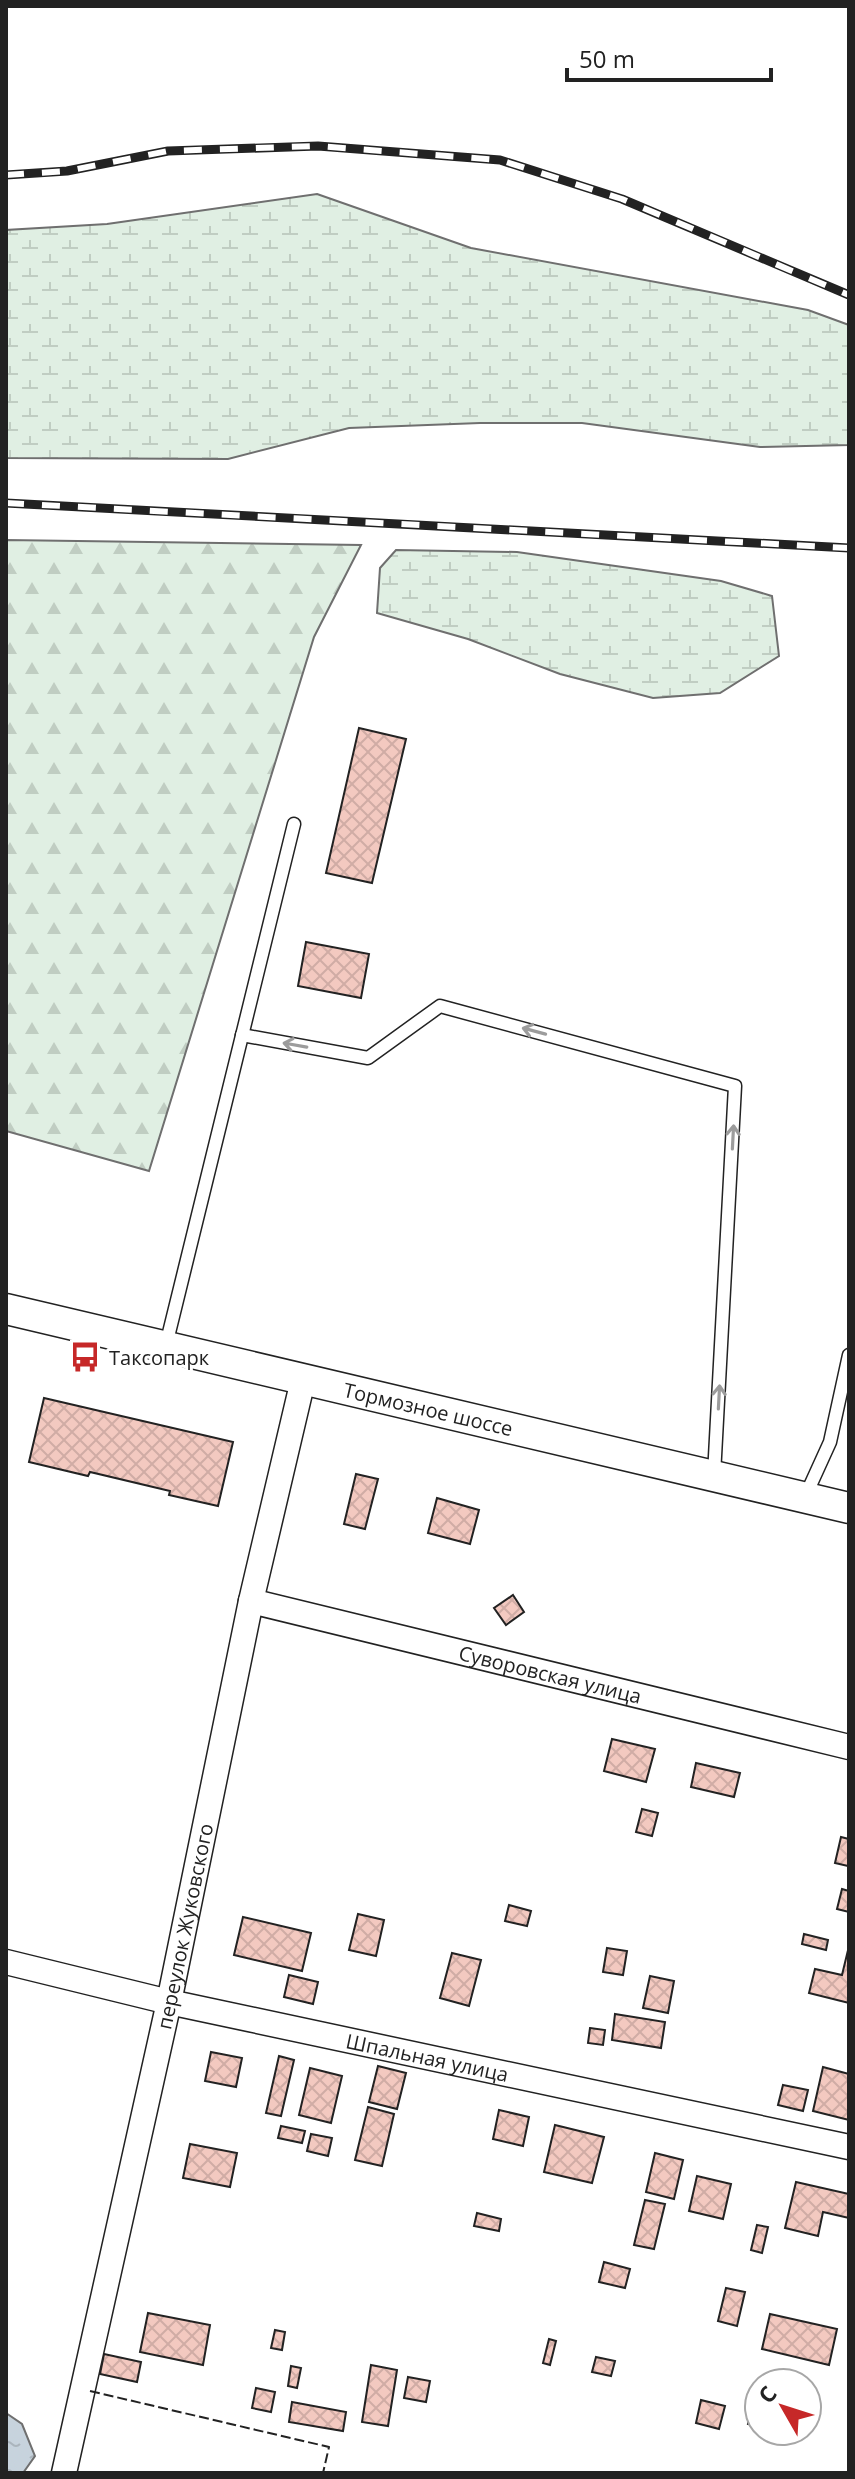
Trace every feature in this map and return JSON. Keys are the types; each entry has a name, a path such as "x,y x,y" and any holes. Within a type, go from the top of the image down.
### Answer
{"street":[{"name":"Тормозное шоссе","path":"6,1309 849,1508"},
{"name":"переулок Жуковского","path":"64,2473 169,2002 251,1601 303,1380"},
{"name":"Суворовская улица","path":"251,1601 849,1747"},
{"name":"Шпальная улица","path":"6,1962 169,2002 849,2147"}],"lane":[{"path":"166,1347 294,824"},
{"path":"242,1035 368,1058 440,1006 735,1086 714,1475"},
{"path":"804,1497 830,1442 849,1355"}],"green space":[{"path":"317,194 471,248 808,310 849,325 849,445 760,447 582,423 480,423 349,428 228,459 6,458 6,230 107,224"},
{"path":"6,540 361,545 314,637 149,1171 6,1131"},
{"path":"396,550 517,552 721,581 772,596 779,656 720,693 653,698 560,674 468,639 377,613 380,568"}],"water":[{"path":"6,2413 22,2424 35,2456 23,2473 6,2473"}],"building":[{"path":"359,728 406,739 372,883 326,873"},
{"path":"306,942 369,954 361,998 298,986"},
{"path":"44,1398 233,1442 218,1506 90,1472 88,1476 29,1462"},
{"path":"356,1474 378,1479 365,1529 344,1524"},
{"path":"437,1498 479,1510 470,1544 428,1533"},
{"path":"513,1595 524,1612 506,1625 494,1608"},
{"path":"612,1739 655,1749 646,1782 604,1771"},
{"path":"696,1763 740,1773 734,1797 691,1787"},
{"path":"642,1809 658,1813 652,1836 636,1832"},
{"path":"841,1837 849,1839 848,1866 835,1863"},
{"path":"842,1889 849,1891 849,1912 837,1909"},
{"path":"509,1905 531,1911 527,1926 505,1921"},
{"path":"358,1914 384,1920 376,1956 349,1950"},
{"path":"243,1917 311,1933 302,1971 234,1955"},
{"path":"804,1934 828,1940 826,1950 802,1944"},
{"path":"849,1946 849,2003 809,1993 815,1969 842,1975"},
{"path":"607,1948 627,1951 623,1975 603,1972"},
{"path":"452,1953 481,1960 469,2006 440,1998"},
{"path":"289,1975 318,1982 313,2004 284,1997"},
{"path":"650,1976 674,1981 668,2013 643,2008"},
{"path":"615,2014 665,2022 661,2048 612,2040"},
{"path":"590,2028 605,2030 603,2045 588,2043"},
{"path":"211,2052 242,2058 236,2087 205,2081"},
{"path":"279,2056 294,2060 281,2116 266,2113"},
{"path":"378,2066 406,2073 397,2109 369,2102"},
{"path":"823,2067 849,2074 849,2120 813,2111"},
{"path":"310,2068 342,2076 331,2123 299,2115"},
{"path":"783,2085 808,2090 803,2111 778,2105"},
{"path":"368,2107 394,2114 382,2166 355,2160"},
{"path":"499,2110 529,2117 523,2146 493,2139"},
{"path":"555,2125 604,2137 592,2183 544,2172"},
{"path":"281,2126 305,2131 302,2143 278,2138"},
{"path":"311,2134 332,2138 328,2156 307,2151"},
{"path":"190,2144 237,2153 230,2187 183,2178"},
{"path":"655,2153 683,2160 674,2199 646,2192"},
{"path":"697,2176 731,2184 723,2219 689,2211"},
{"path":"796,2182 849,2194 849,2218 823,2212 818,2236 785,2228"},
{"path":"645,2200 665,2204 654,2249 634,2245"},
{"path":"477,2213 501,2219 499,2231 474,2226"},
{"path":"757,2225 768,2227 762,2253 751,2250"},
{"path":"604,2262 630,2269 625,2288 599,2282"},
{"path":"726,2288 745,2292 737,2326 718,2321"},
{"path":"148,2313 210,2325 203,2365 140,2352"},
{"path":"770,2314 837,2329 829,2365 762,2349"},
{"path":"275,2330 285,2332 282,2350 271,2348"},
{"path":"549,2339 556,2341 550,2365 543,2363"},
{"path":"104,2354 141,2362 137,2382 100,2374"},
{"path":"596,2357 615,2361 611,2376 592,2372"},
{"path":"371,2365 397,2370 388,2426 362,2422"},
{"path":"291,2366 301,2368 297,2388 288,2386"},
{"path":"408,2377 430,2381 426,2402 404,2398"},
{"path":"256,2388 275,2392 271,2412 252,2408"},
{"path":"701,2400 725,2406 719,2429 696,2423"},
{"path":"292,2402 346,2412 343,2431 289,2422"}],"railway":[{"path":"6,175 67,171 168,151 318,146 500,160 622,199 849,295"},
{"path":"6,503 849,548"}],"fence":[{"path":"90,2391 329,2447 323,2473"}],"place":[{"name":"Таксопарк","path":"85,1357"}]}
